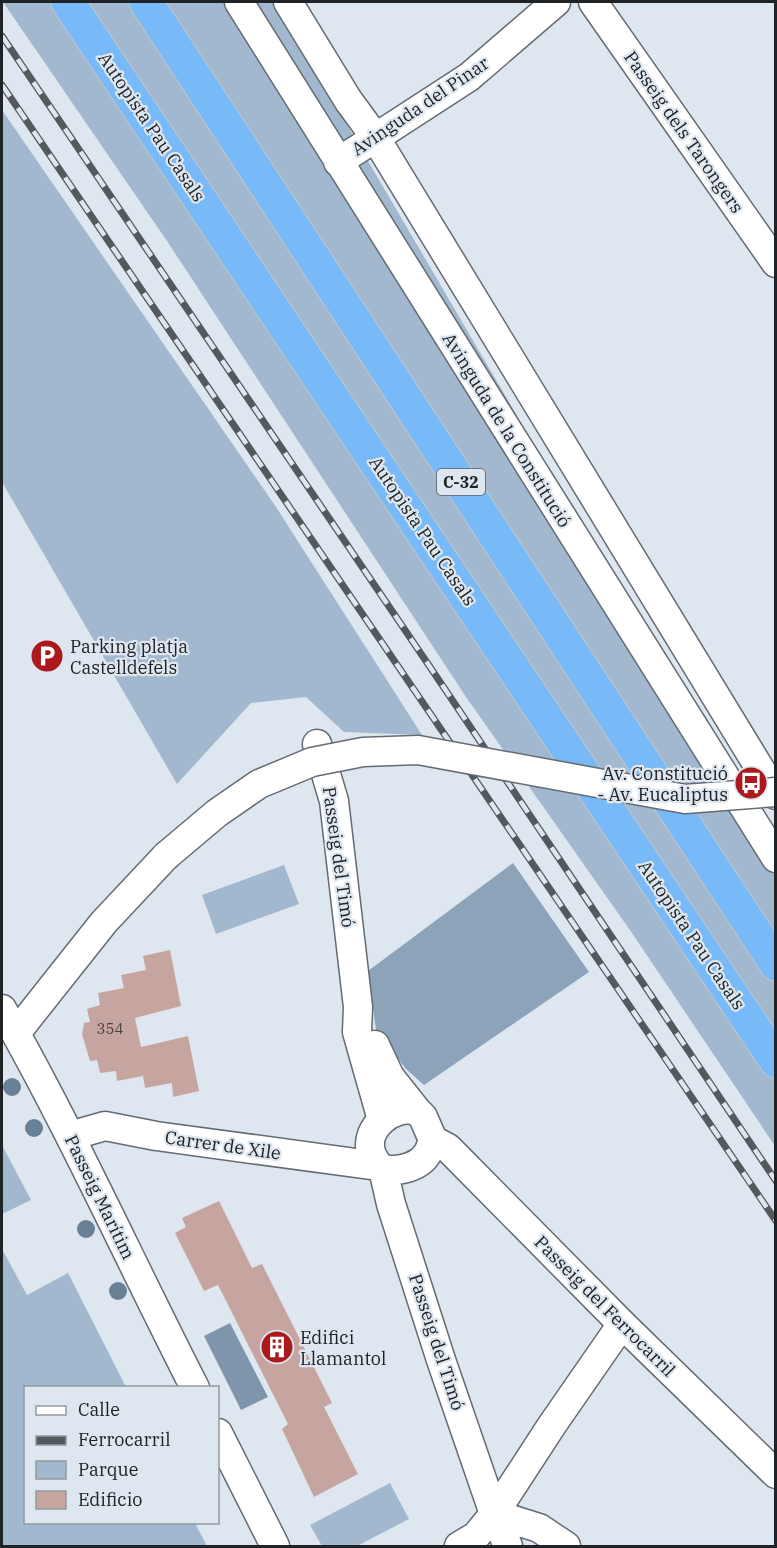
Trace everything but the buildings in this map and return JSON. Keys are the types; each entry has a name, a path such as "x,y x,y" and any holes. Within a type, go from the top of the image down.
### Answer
{"highway":[{"name":"Autopista Pau Casals","path":"68,2 776,1061"},
{"name":"C-32","path":"146,2 776,964"}],"street":[{"name":"Avinguda de la Constitució","path":"239,2 776,858"},
{"path":"16,1034 104,922 166,856 217,813 260,784 312,762 363,752 418,750 686,799 776,794 375,137 348,100 288,2"},
{"name":"Avinguda del Pinar","path":"338,162 469,77 556,2"},
{"name":"Passeig dels Tarongers","path":"593,2 776,263"},
{"name":"Passeig del Timó","path":"317,744 334,801 358,1007 357,1032 382,1120"},
{"name":"Passeig del Timó","path":"358,1007 390,1077 417,1110"},
{"name":"Passeig Marítim","path":"2,1009 70,1136 127,1255 194,1386"},
{"path":"399,1110 417,1110 423,1117 433,1140 426,1156 409,1167 396,1171 380,1167 370,1151 371,1139 382,1120 386,1115 399,1110"},
{"name":"Carrer de Xile","path":"70,1136 105,1126 156,1136 380,1167"},
{"name":"Passeig del Ferrocarril","path":"433,1140 448,1148 622,1324 776,1474"},
{"name":"Passeig del Timó","path":"380,1167 390,1204 494,1514 508,1546"},
{"path":"459,1546 476,1536 494,1514 622,1324"},
{"path":"219,1435 275,1546"},
{"path":"494,1514 539,1528 566,1546"}],"green space":[{"path":"3,2 275,2 612,578 775,838 775,1146 632,933 466,697 167,241"},
{"path":"2,110 276,507 422,735 344,732 306,697 251,703 177,784 2,482"},
{"path":"284,865 299,904 216,934 202,895"},
{"path":"2,1145 31,1200 2,1214"},
{"path":"2,1249 27,1295 68,1273 125,1386 24,1386 24,1524 196,1524 207,1546 2,1546"},
{"path":"390,1483 409,1519 357,1546 322,1546 310,1525"}],"shaded area":[{"path":"513,863 589,972 424,1085 406,1069 376,1030 368,971"},
{"path":"230,1323 268,1397 241,1410 204,1336"}],"railway":[{"path":"2,36 776,1181"},
{"path":"2,85 776,1221"}],"place":[{"name":"Parking platja Castelldefels","path":"47,656"},
{"name":"Av. Constitució - Av. Eucaliptus","path":"751,783"},
{"name":"Edifici Llamantol","path":"277,1347"}]}
